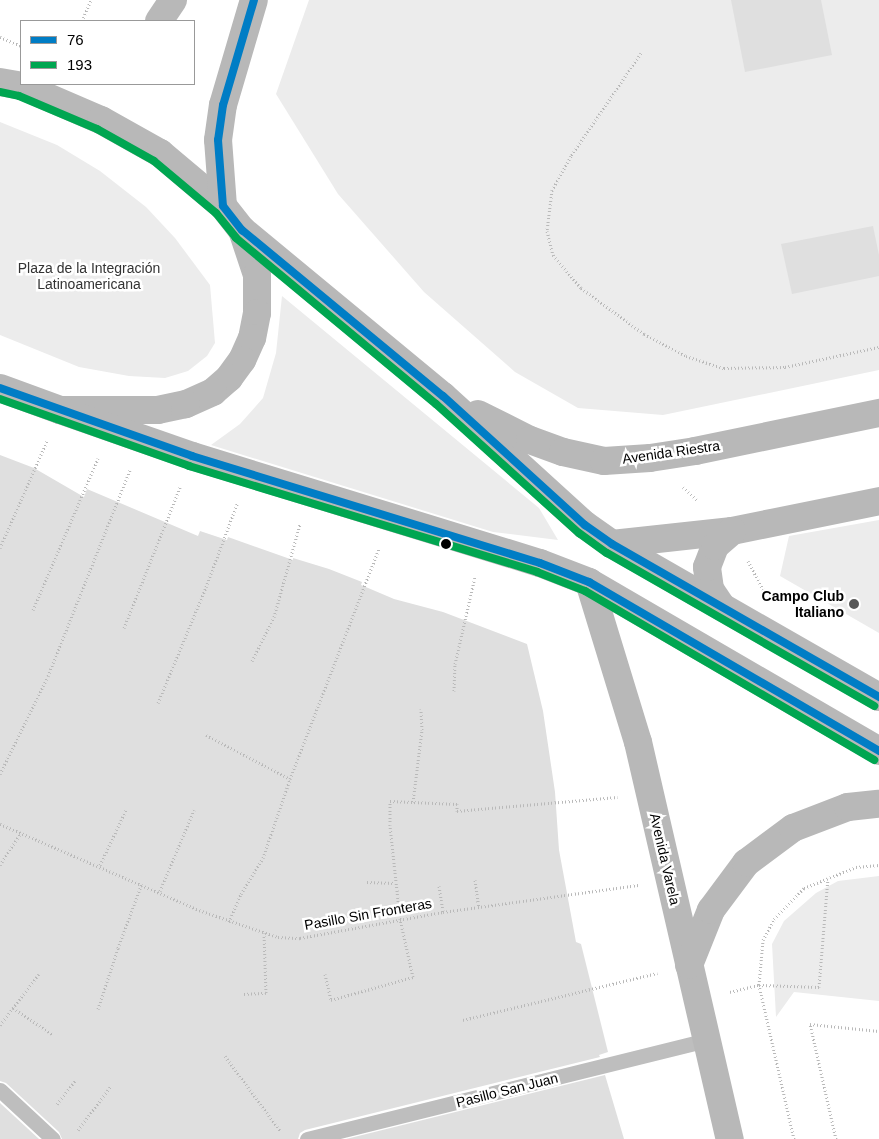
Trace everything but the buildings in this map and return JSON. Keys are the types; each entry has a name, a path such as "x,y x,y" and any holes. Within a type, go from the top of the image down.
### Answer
{"main road":[{"path":"160,20 173,0"},
{"path":"223,206 218,140 223,105 254,0"},
{"path":"20,85 100,120 160,153 223,206 242,230 443,396 585,525 612,544 879,697"},
{"path":"60,410 158,410 186,404 213,392 229,378 242,360 252,338 257,313 257,276 242,230"},
{"path":"0,388 192,456 540,563 589,582 879,751"},
{"name":"Avenida Riestra","path":"443,396 530,440 563,452 604,461 650,458 879,413"},
{"path":"612,544 732,531 879,502"},
{"path":"722,607 710,589 707,567 715,546 732,531"},
{"path":"589,582 612,544"},
{"name":"Avenida Varela","path":"589,582 638,742 730,1139"},
{"path":"690,965 711,910 746,863 793,828 848,807 879,804"}],"lane":[{"name":"Pasillo San Juan","path":"307,1139 707,1040"},
{"path":"0,1090 53,1139"}],"path":[{"path":"82,20 91,0"},
{"path":"0,36 20,46"},
{"path":"641,53 571,156 552,190 547,231 553,255 581,288 644,334 686,356 724,368 785,367 879,348"},
{"path":"0,548 60,410"},
{"path":"33,610 111,428"},
{"path":"0,774 48,676 142,439"},
{"path":"124,628 192,456"},
{"path":"158,703 206,587 248,473"},
{"path":"252,661 274,616 309,492"},
{"path":"229,922 241,894 263,858 290,779 391,517"},
{"path":"454,691 455,664 482,545"},
{"path":"413,802 422,730 421,709"},
{"path":"206,735 290,779"},
{"path":"325,974 332,1000 413,978 400,919 390,825 390,801 457,804 457,811 650,794"},
{"path":"100,865 126,810"},
{"path":"160,891 194,810"},
{"name":"Pasillo Sin Fronteras","path":"0,824 100,865 229,922 264,933 300,938 443,912 670,880"},
{"path":"0,865 21,833"},
{"path":"794,1139 759,985 763,940 774,919 804,888 856,867 879,865"},
{"path":"698,999 759,985 819,987 828,878"},
{"path":"475,880 479,907"},
{"path":"367,882 396,883"},
{"path":"98,1010 118,948 142,884"},
{"path":"439,886 443,912"},
{"path":"244,994 266,993 264,933"},
{"path":"463,1020 690,965"},
{"path":"0,1025 39,974"},
{"path":"13,1008 52,1034"},
{"path":"836,1139 810,1024 879,1031"},
{"path":"225,1056 286,1139"},
{"path":"77,1131 111,1086"}],"green space":[{"path":"309,0 879,0 879,370 663,415 578,408 515,372 424,292 338,194 276,94"},
{"name":"Plaza de la Integración Latinoamericana","path":"0,122 57,145 100,171 146,207 175,238 210,285 215,343 207,356 188,371 165,378 129,376 79,367 0,335"},
{"path":"282,296 539,508 558,540 493,532 211,445 240,424 263,398 276,353"},
{"name":"Campo Club Italiano","path":"879,520 879,633 780,576 789,536"},
{"path":"879,876 879,1001 794,992 776,1017 772,944 784,921 816,893 838,881"}],"transit line":[{"name":"76","path":"254,0 223,105 218,140 223,206 242,230 443,396 585,525 612,544 879,697"},
{"name":"193","path":"0,92 19,96 97,129 154,161 216,213 236,238 436,404 579,533 607,553 874,706"},
{"name":"76","path":"0,388 192,456 540,563 589,582 879,751"},
{"name":"193","path":"0,399 189,466 537,572 585,591 874,760"}],"place":[{"name":"Campo Club Italiano","path":"854,604"}]}
